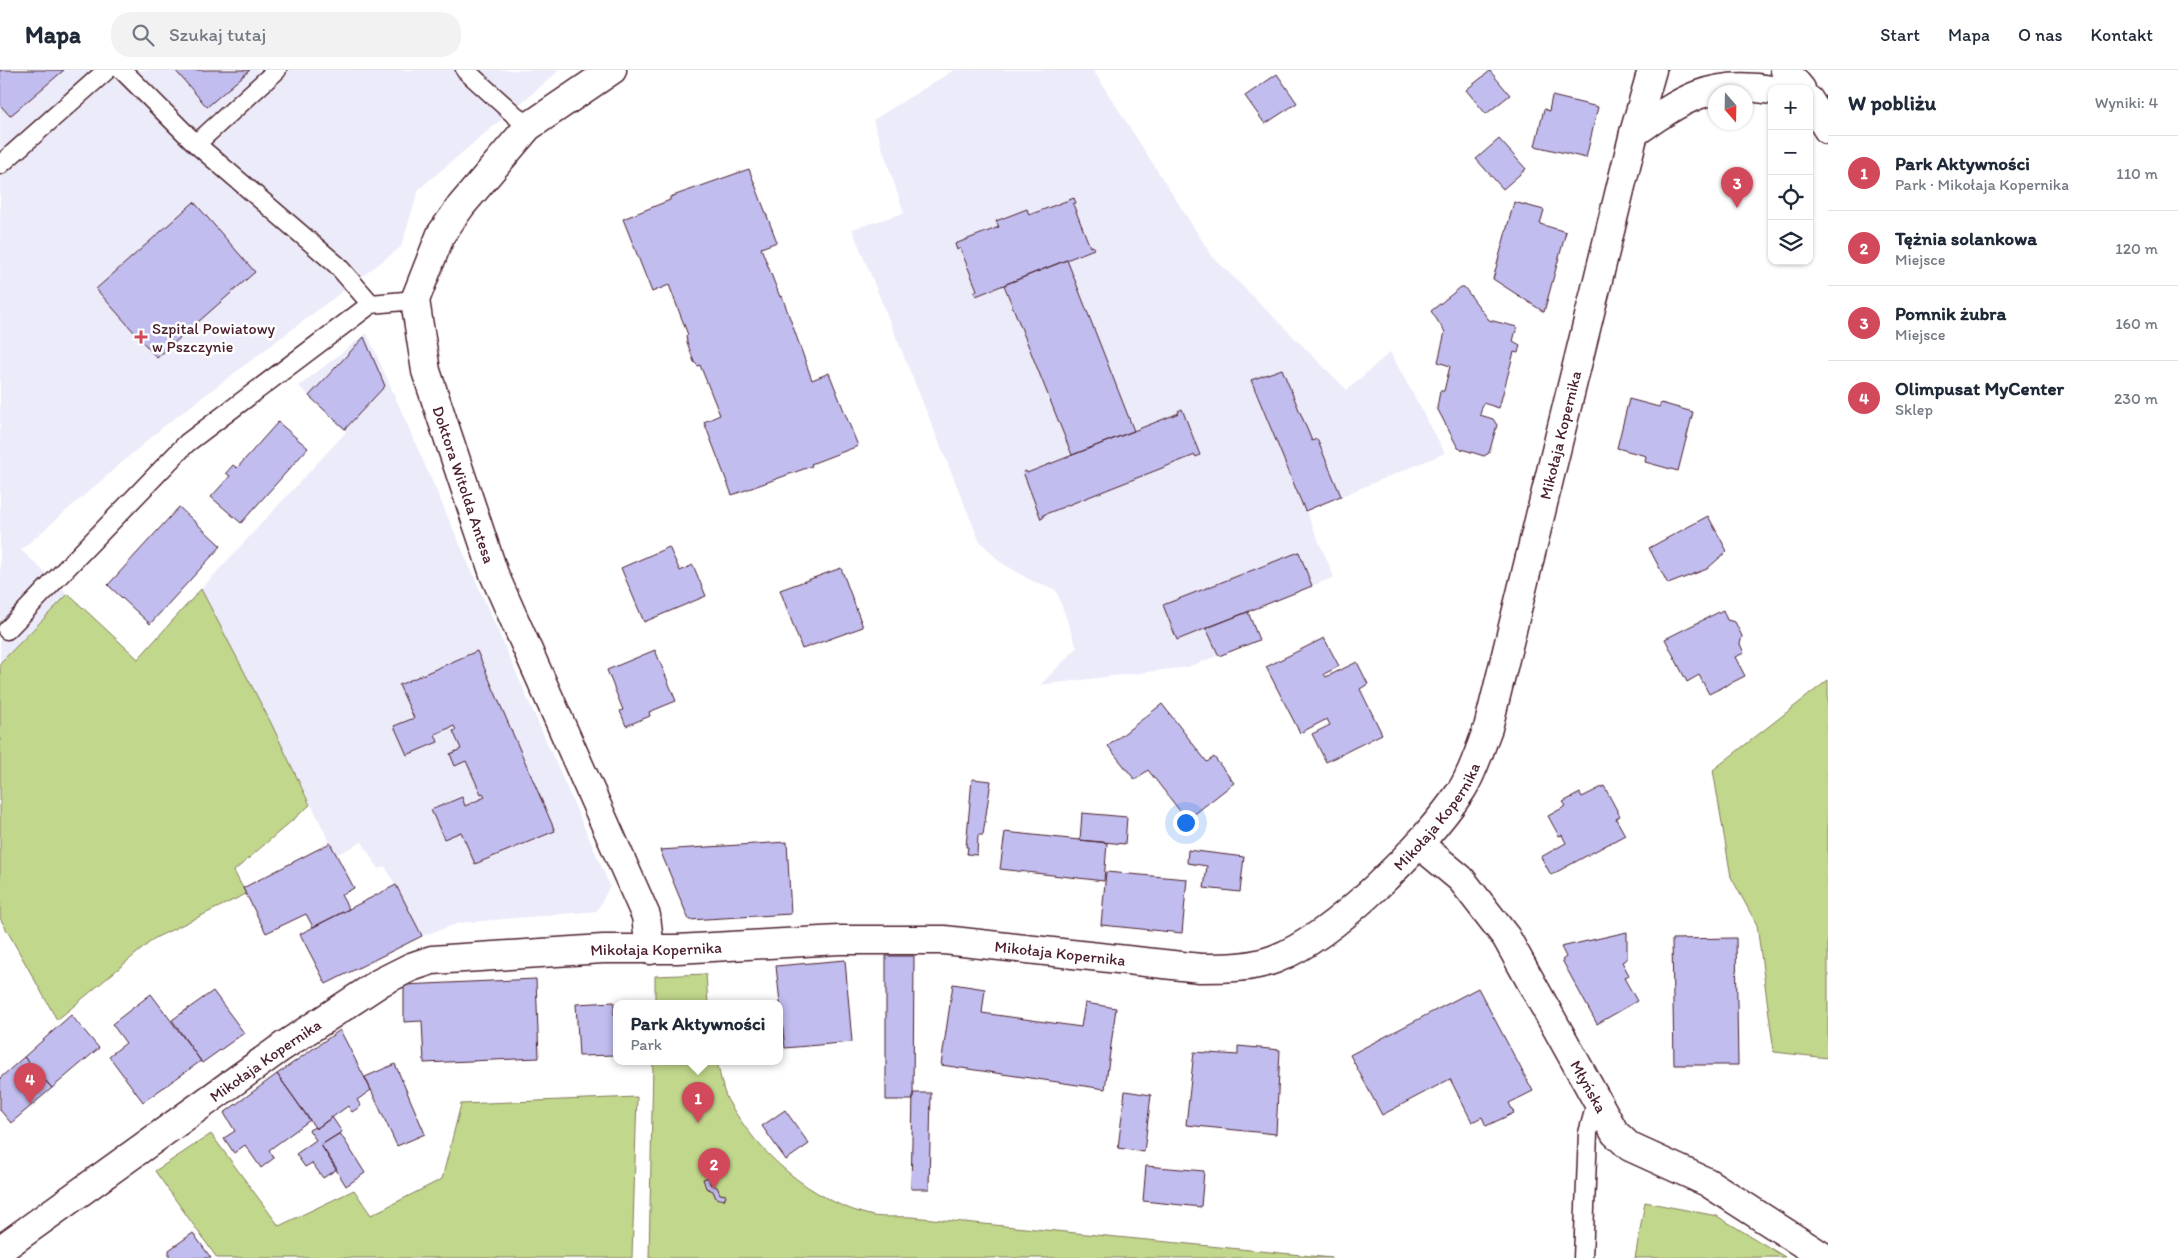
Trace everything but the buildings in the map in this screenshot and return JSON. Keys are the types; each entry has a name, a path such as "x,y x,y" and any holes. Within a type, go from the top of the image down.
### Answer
{"street":[{"path":"415,300 441,234 461,206 528,127 612,70"},
{"name":"Mikołaja Kopernika","path":"0,1250 282,1047 381,982 411,967 432,960 603,949 650,950 840,940 944,940 1200,968 1254,965 1273,960 1301,948 1353,906 1419,844 1462,789 1488,728 1634,134 1652,70"},
{"path":"1785,70 1798,85"},
{"path":"1634,134 1688,97 1715,89 1768,90"},
{"path":"1813,106 1828,130"},
{"name":"Doktora Witolda Antesa","path":"415,300 426,371 494,574 646,916 650,950"},
{"name":"Młyńska","path":"1419,844 1462,879 1506,937 1615,1133 1630,1147 1706,1182 1825,1258"}],"lane":[{"path":"0,165 107,70"},
{"path":"122,70 196,144 338,265 371,304"},
{"path":"196,144 278,70"},
{"path":"464,70 528,127"},
{"path":"7,630 187,443 371,304 415,300"},
{"path":"1583,1258 1588,1133 1597,1100"}],"shaded area":[{"name":"Szpital Powiatowy w Pszczynie","path":"0,70 560,70 419,189 401,247 163,427 21,550 68,594 0,663"},
{"path":"954,70 1093,70 1212,256 1347,390 1390,352 1445,453 1306,511 1334,577 1248,612 1259,640 1188,667 1040,685 1077,648 1056,590 1030,580 999,561 979,540 852,229 904,213 873,120"},
{"path":"367,333 610,886 597,911 459,923 422,936 385,866 378,869 362,842 336,855 271,723 201,589 346,432 299,386"}],"green space":[{"path":"201,589 271,723 310,805 234,871 246,894 155,938 57,1020 0,918 0,663 68,594 138,659"},
{"path":"1828,680 1828,1058 1774,1052 1757,925 1731,877 1713,770"},
{"path":"706,974 708,1000 655,1000 655,976"},
{"path":"653,1065 718,1065 727,1099 754,1138 770,1156 808,1187 850,1209 882,1217 912,1217 1332,1258 649,1258"},
{"path":"637,1097 632,1258 217,1258 155,1171 211,1134 279,1226 354,1190 371,1215 442,1179 461,1104"},
{"path":"1645,1202 1717,1216 1785,1257 1635,1258"}],"place":[{"name":"Pomnik żubra","path":"1737,208"},
{"name":"Szpital Powiatowy w Pszczynie","path":"141,337"},
{"name":"Olimpusat MyCenter","path":"30,1104"},
{"name":"Park Aktywności","path":"698,1123"},
{"name":"Tężnia solankowa","path":"714,1189"}]}
